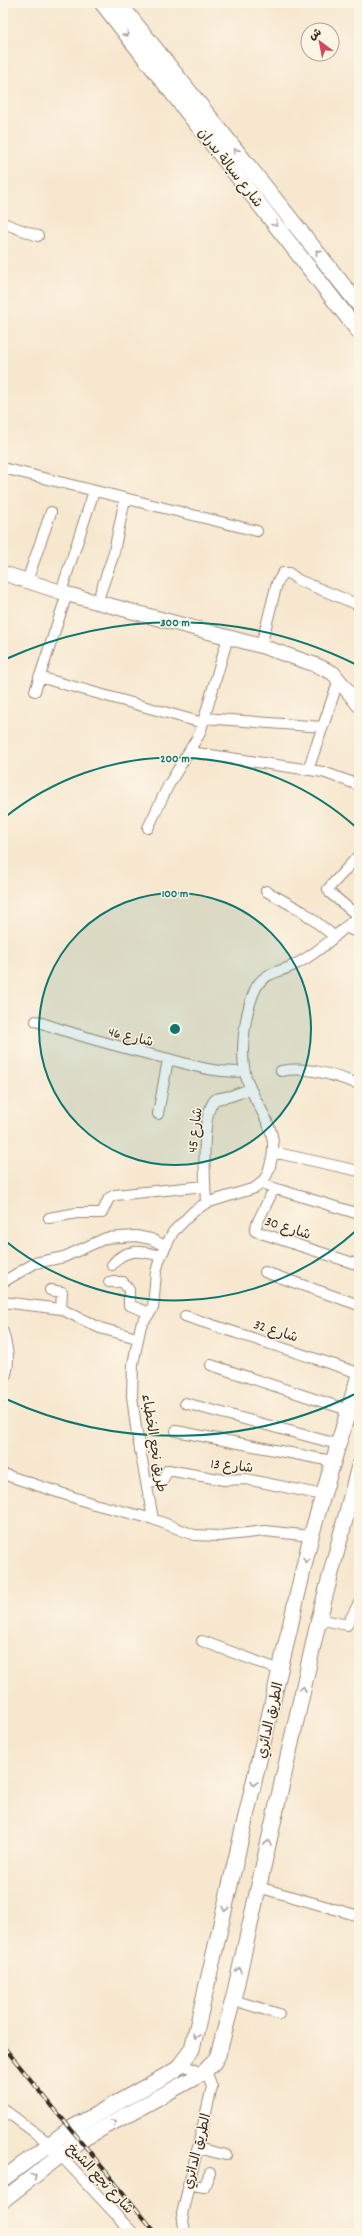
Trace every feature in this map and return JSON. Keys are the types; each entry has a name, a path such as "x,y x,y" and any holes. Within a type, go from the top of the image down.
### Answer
{"main road":[{"name":"شارع سيالة بدران","path":"102,3 359,332"},
{"name":"شارع سيالة بدران","path":"119,3 333,272 358,301"},
{"path":"323,286 333,272"},
{"name":"الطريق الدائري","path":"3,2179 49,2143 70,2129 166,2076 181,2064 192,2049 311,1536 337,1444 359,1374"},
{"name":"الطريق الدائري","path":"3,2200 79,2141 203,2073 214,2062 218,2055 233,2000 319,1619 359,1466"},
{"path":"272,1707 297,1714"}],"street":[{"path":"3,223 38,236"},
{"path":"3,468 257,531"},
{"path":"35,691 94,491"},
{"path":"97,602 115,548 125,499"},
{"path":"27,581 52,512"},
{"path":"3,573 64,593 261,646 325,668 339,679 359,705"},
{"path":"261,646 277,583 283,573 289,573 298,580 359,605"},
{"path":"148,828 168,786 190,752 204,720 228,637"},
{"path":"39,677 204,720 323,727"},
{"path":"308,770 339,679"},
{"path":"190,752 308,770 338,776 359,785"},
{"path":"359,855 328,889 358,916 303,960 269,974 258,984 248,1008 244,1029 245,1071 250,1089 267,1118 272,1132 273,1152 268,1174 262,1184 359,1214"},
{"path":"266,891 302,910 334,936"},
{"path":"346,927 359,933"},
{"name":"شارع 46","path":"36,1021 115,1047 222,1072 245,1071"},
{"path":"158,1114 168,1059"},
{"path":"281,1071 305,1069 316,1070 359,1084"},
{"name":"شارع 45","path":"206,1203 206,1131 212,1102 216,1099 231,1096 250,1089"},
{"path":"273,1152 359,1171"},
{"name":"طريق نجع الخطباء","path":"153,1519 132,1396 133,1364 137,1338 141,1325 150,1313 155,1301 156,1272 161,1256 165,1246 183,1221 206,1203 255,1188 262,1184"},
{"path":"49,1218 77,1213 102,1213 109,1198 115,1195 205,1186"},
{"name":"شارع 30","path":"274,1188 266,1207 255,1225 254,1231 359,1265"},
{"path":"3,1282 35,1263 64,1257 106,1238 136,1236 165,1246"},
{"path":"112,1265 122,1255 129,1252 143,1251 161,1256"},
{"path":"265,1272 359,1305"},
{"path":"109,1282 123,1282 129,1290 128,1305 150,1313"},
{"path":"50,1290 62,1292 61,1309"},
{"path":"3,1302 61,1309 100,1328 137,1338"},
{"name":"شارع 32","path":"184,1316 359,1374"},
{"path":"3,1332 9,1359 8,1370 3,1382"},
{"path":"211,1365 348,1410"},
{"path":"185,1403 337,1444"},
{"path":"176,1431 332,1461"},
{"name":"شارع 13","path":"146,1483 162,1481 168,1470 224,1480 246,1479 323,1495"},
{"path":"3,1474 94,1504 153,1519 200,1536 266,1531 311,1536"},
{"path":"319,1619 347,1625 359,1603"},
{"path":"202,1641 280,1670"},
{"path":"258,1887 359,1916"},
{"path":"233,2000 279,2014"},
{"path":"181,2064 203,2073"},
{"name":"الطريق الدائري","path":"185,2233 182,2214 212,2087 211,2081 203,2073"},
{"name":"شارع نجع الشيخ","path":"3,2109 49,2143 133,2233"},
{"path":"197,2148 226,2154"},
{"path":"188,2184 204,2187 210,2173"}],"railway":[{"path":"3,2046 156,2233"}]}
